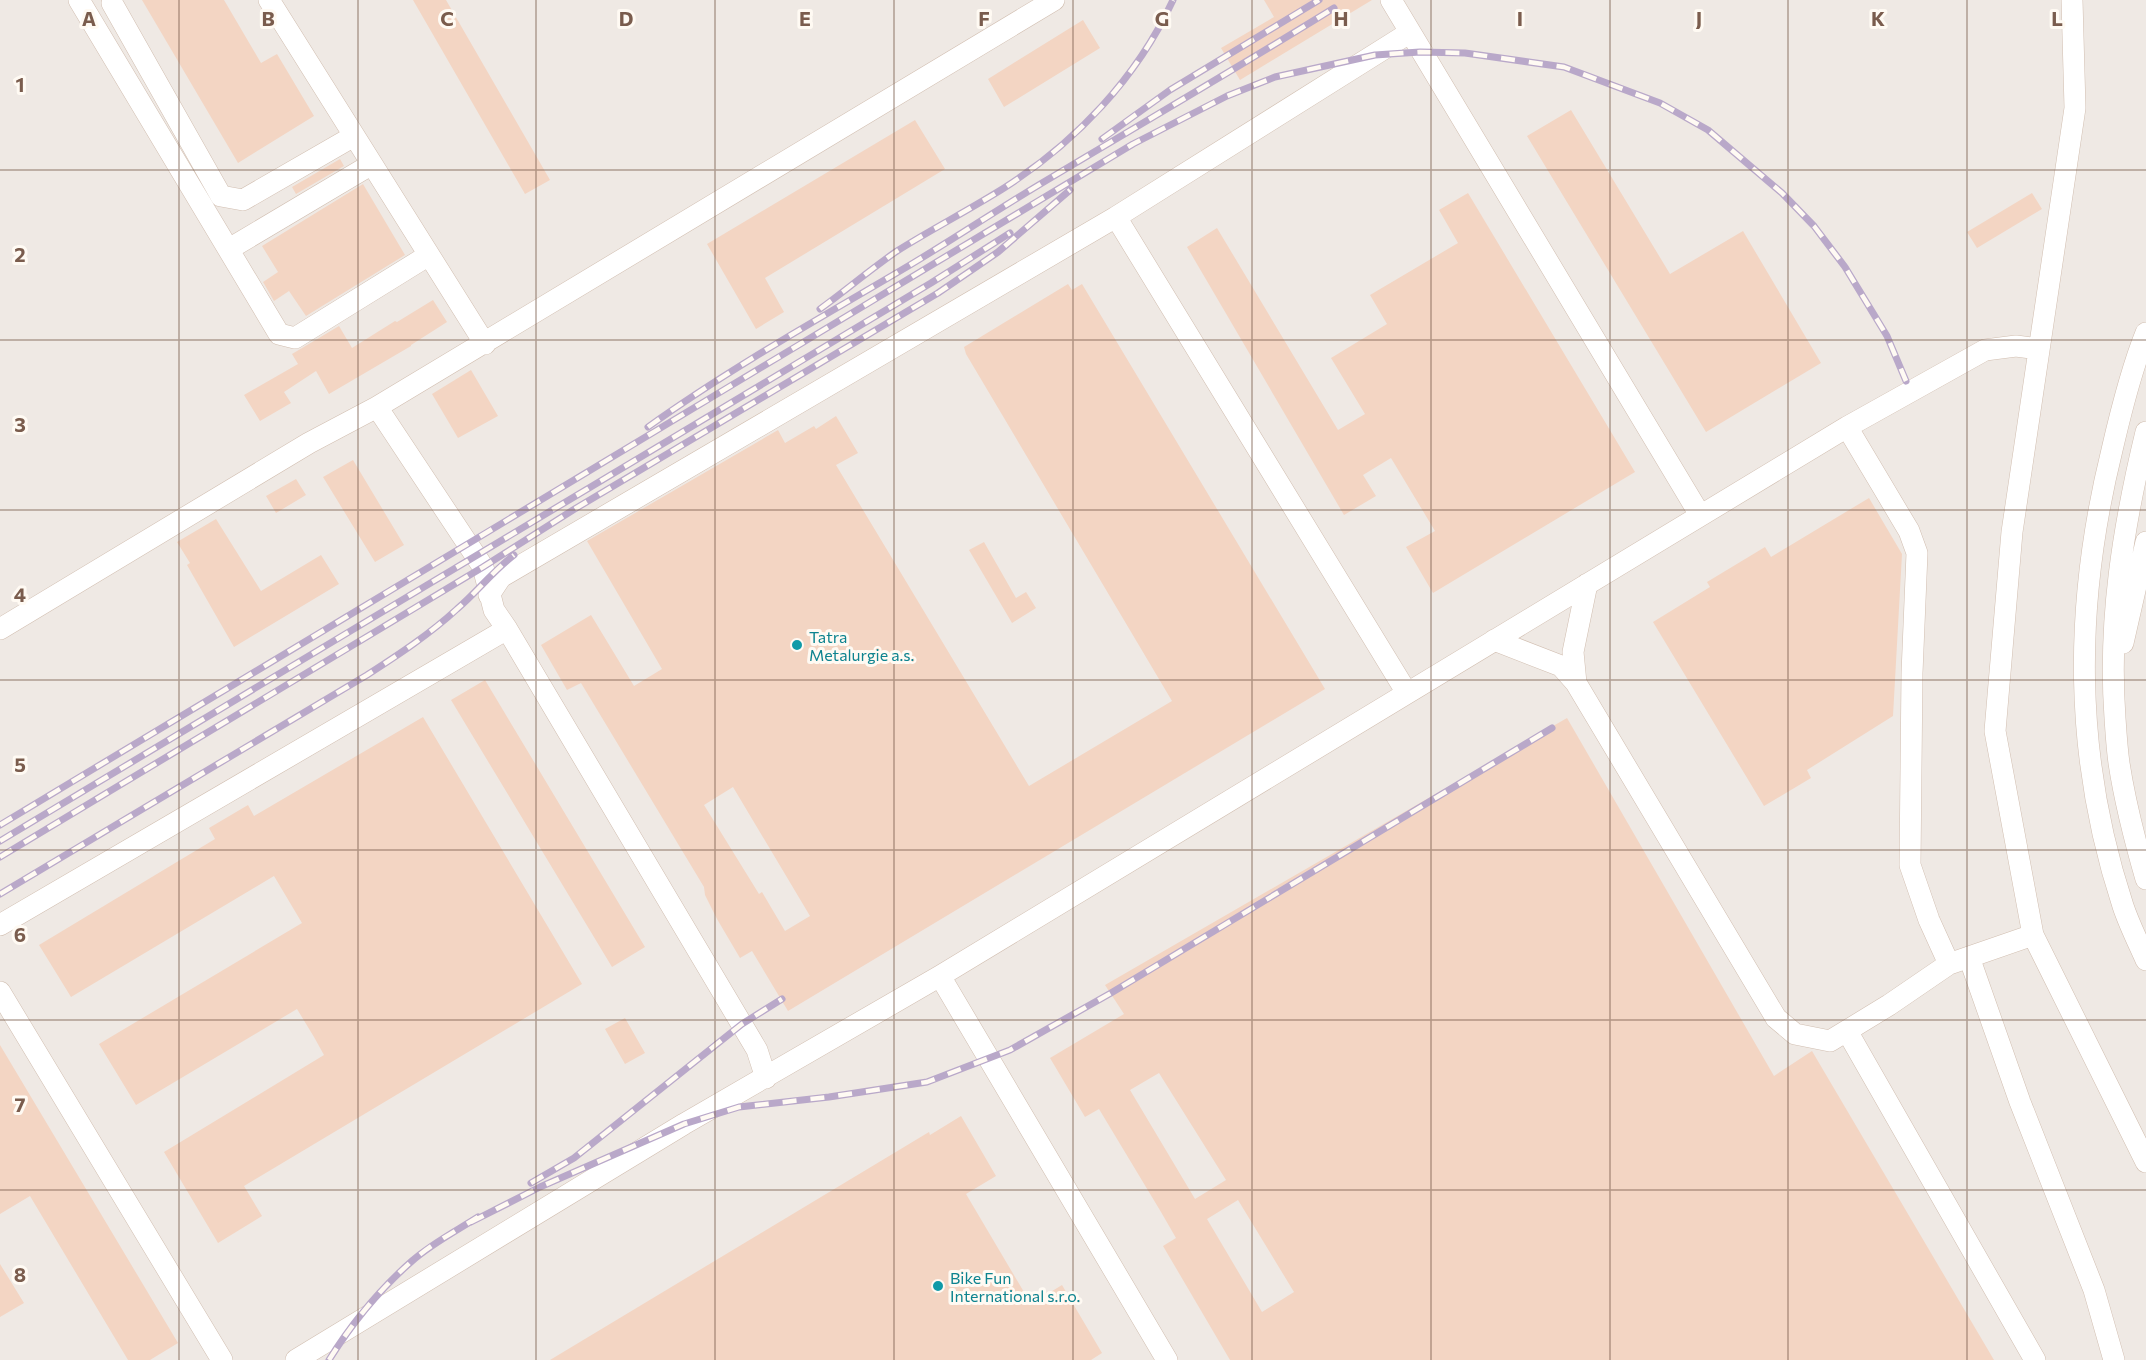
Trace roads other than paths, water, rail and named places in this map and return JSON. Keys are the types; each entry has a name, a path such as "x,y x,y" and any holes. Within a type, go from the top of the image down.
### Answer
{"street":[{"path":"79,0 279,334 295,338 429,255"},
{"path":"269,0 485,344"},
{"path":"0,628 309,443 377,407 485,344 1054,0"},
{"path":"1391,0 1700,515"},
{"path":"2072,0 2074,108 2012,532 1995,731 2033,935 2146,1162"},
{"path":"112,3 221,196 243,201 354,136"},
{"path":"489,595 501,577 1116,217 1409,33"},
{"path":"229,249 372,164"},
{"path":"1116,217 1407,693"},
{"path":"2146,333 2132,375 2103,486 2091,554 2086,611 2084,688 2090,765 2104,838 2124,907 2146,960"},
{"path":"296,1360 684,1124 939,976 1847,427 1985,350 2016,345 2039,349"},
{"path":"377,407 483,567 494,610 758,1050 766,1078"},
{"path":"1847,427 1909,531 1917,553 1912,684 1911,865 1929,920 1949,964"},
{"path":"2146,432 2120,558 2114,624 2113,687 2119,761 2132,831 2146,879"},
{"path":"2113,687 2146,542"},
{"path":"1576,683 1573,652 1587,584"},
{"path":"0,925 507,629"},
{"path":"1494,640 1561,666 1576,683 1776,1018 1794,1034 1830,1041 1889,1005 1949,964 2033,935"},
{"path":"1969,957 2020,1102 2094,1290 2114,1360"},
{"path":"939,976 1167,1360"},
{"path":"0,992 222,1360"},
{"path":"1847,1031 2035,1360"}],"railway":[{"path":"820,309 897,251 1004,188 1056,150 1080,129 1123,82 1142,56 1173,0"},
{"path":"1102,139 1170,90 1319,0"},
{"path":"648,427 745,363 1334,8"},
{"path":"0,825 1133,144 1227,96 1275,77 1375,55 1420,52 1465,53 1564,67 1660,103 1708,130 1782,193 1814,226 1845,267 1887,336 1906,381"},
{"path":"0,857 483,567 573,510 938,293 998,252 1070,190"},
{"path":"0,841 931,283 1010,233"},
{"path":"0,894 390,660 447,618 514,555"},
{"path":"471,1222 540,1187 684,1124 739,1107 829,1097 927,1082 1010,1050 1111,993 1552,728"},
{"path":"531,1183 574,1158 742,1024 782,999"},
{"path":"329,1360 367,1308 400,1272 427,1249 478,1217"}],"place":[{"name":"Tatra Metalurgie a.s.","path":"797,645"},
{"name":"Bike Fun International s.r.o.","path":"938,1286"}]}
